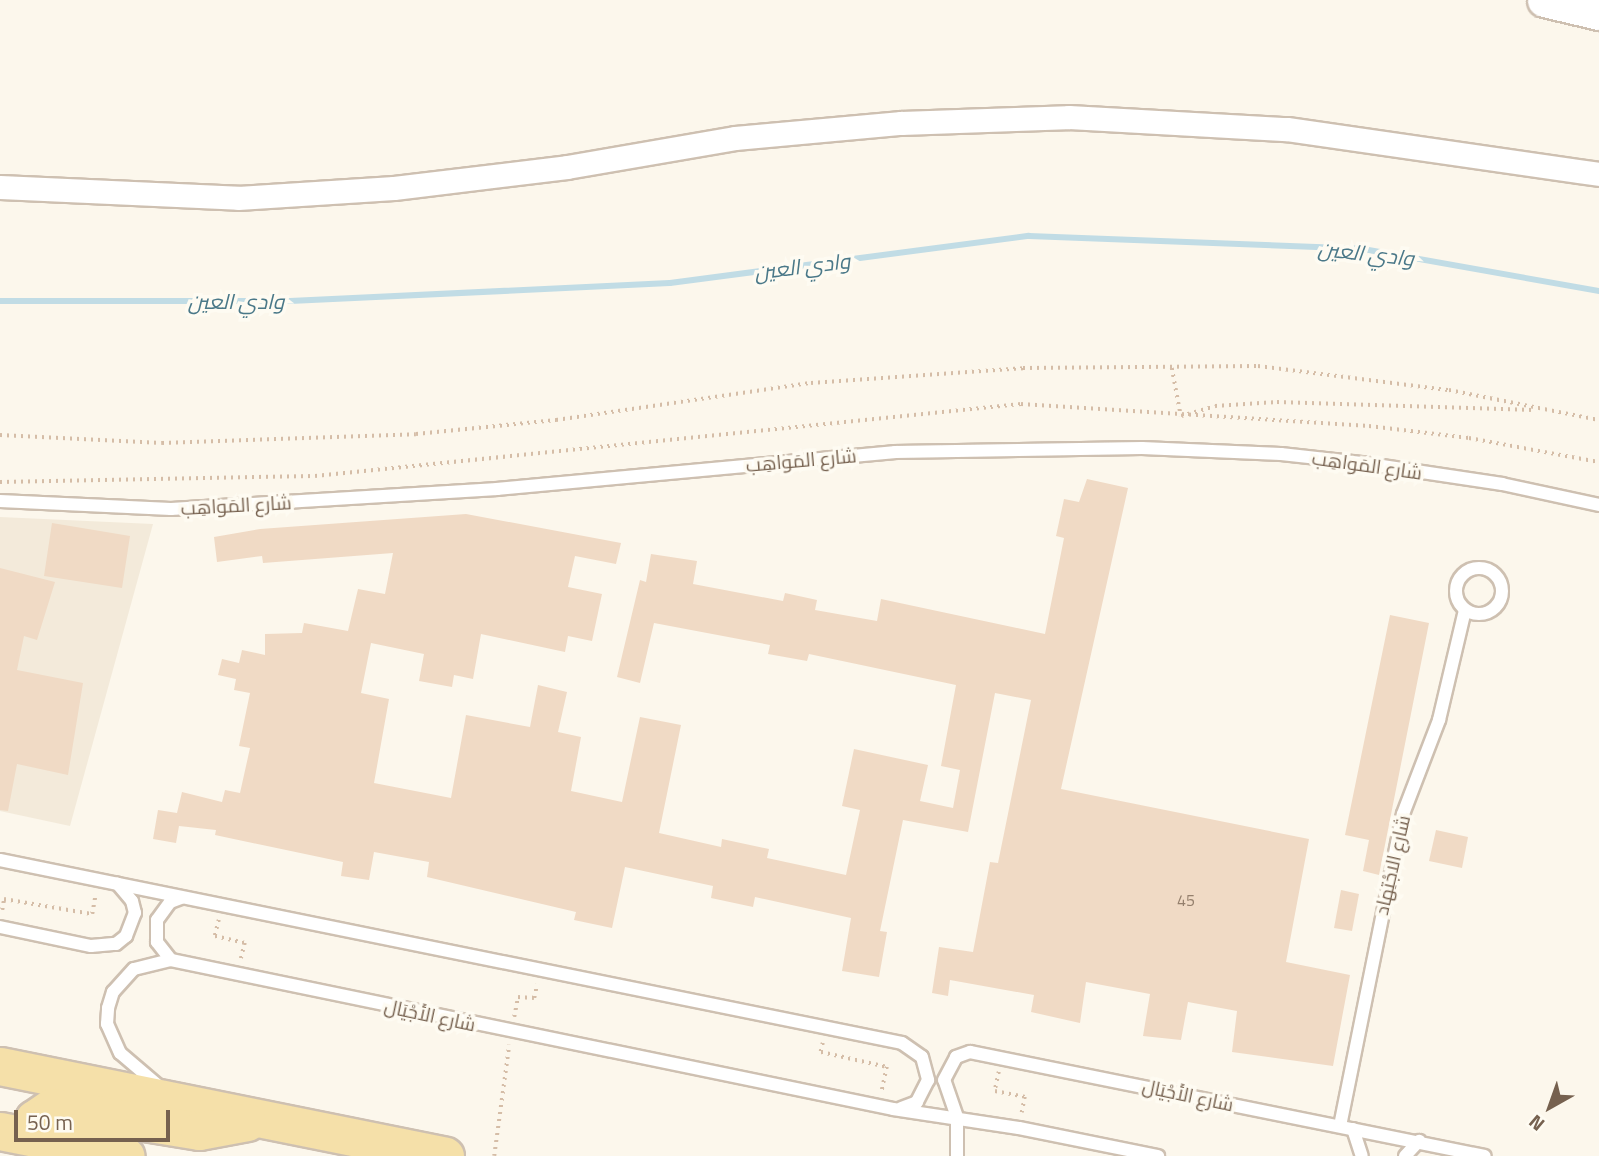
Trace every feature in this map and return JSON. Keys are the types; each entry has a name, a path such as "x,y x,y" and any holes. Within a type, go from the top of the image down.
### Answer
{"main road":[{"path":"0,1066 445,1156"},
{"path":"16,1134 38,1112 52,1107 199,1131 257,1118"},
{"path":"16,1134 126,1156"}],"street":[{"path":"1544,0 1599,13"},
{"path":"0,187 238,198 368,190 566,167 735,138 901,124 1069,117 1287,129 1599,174"}],"lane":[{"name":"شارع المَواهِب","path":"0,501 171,509 497,489 895,452 1142,448 1268,453 1362,463 1502,484 1599,505"},
{"name":"شارع الاجْتِهاد","path":"1347,1128 1403,814 1439,720 1465,610"},
{"path":"0,860 902,1043 922,1056 928,1080 924,1092 916,1102 893,1109"},
{"path":"0,927 91,946 116,944 126,936 135,913 126,890 116,883"},
{"path":"171,960 162,953 155,931 162,910 181,898"},
{"name":"شارع الأَجْيَال","path":"177,1100 120,1053 107,1024 113,992 122,979 149,962 171,960 893,1109 957,1117 1158,1156"},
{"name":"شارع الأَجْيَال","path":"957,1156 957,1117 944,1090 947,1068 956,1057 970,1052 1002,1056 1485,1156"},
{"path":"1347,1128 1362,1156"},
{"path":"1405,1156 1419,1141"}],"path":[{"path":"0,435 162,443 416,434 893,374 1023,368 1258,366 1449,390 1599,420"},
{"path":"1172,368 1181,416 1215,406 1277,402 1549,411"},
{"path":"0,919 4,899 92,914 98,879"},
{"path":"223,906 215,936 245,943 237,974"},
{"path":"494,1156 517,997 534,998 541,968"},
{"path":"826,1027 821,1052 887,1067 878,1106"},
{"path":"1002,1056 995,1091 1025,1097 1019,1128"}],"shaded area":[{"path":"0,517 153,524 70,826 0,811"}],"building":[{"path":"1087,479 1128,488 1061,789 1309,839 1286,962 1350,975 1333,1066 1232,1052 1237,1011 1188,1002 1181,1040 1143,1036 1150,994 1086,982 1080,1023 1031,1012 1034,995 950,980 948,996 932,993 939,947 973,952 990,862 998,863 1031,700 995,693 968,832 903,820 880,931 887,932 879,977 842,971 851,918 755,897 753,907 711,898 713,886 625,867 612,928 574,920 576,912 427,877 429,862 374,852 369,880 341,876 343,862 215,835 216,830 179,826 176,843 153,839 158,810 177,813 182,792 222,802 225,790 240,793 250,748 239,746 250,693 234,690 236,679 218,675 222,659 239,663 242,650 265,655 265,634 302,633 304,623 348,631 358,589 385,594 393,553 263,563 262,556 217,562 214,537 260,529 466,514 621,543 616,564 575,556 568,587 602,594 592,641 568,636 565,652 481,634 473,679 454,675 452,687 419,681 424,654 371,643 361,693 389,699 374,783 451,798 466,715 530,727 538,685 567,692 558,732 581,737 571,791 622,802 640,717 681,725 659,833 721,847 722,839 769,849 767,858 846,875 860,810 842,806 854,749 928,765 920,801 953,808 960,770 941,766 956,685 809,654 807,661 768,654 770,645 654,623 640,683 617,677 640,580 646,582 651,554 697,561 693,584 783,601 785,593 817,600 815,610 877,621 881,599 1045,634 1064,538 1056,536 1064,499 1079,502"},
{"path":"52,523 130,536 122,588 44,576"},
{"path":"0,568 55,582 37,640 24,636 17,670 83,683 68,775 17,764 8,811 0,810"},
{"path":"1390,615 1429,623 1379,875 1363,871 1369,840 1345,835"},
{"path":"1436,830 1468,837 1462,868 1429,861"},
{"path":"1341,890 1359,894 1352,931 1334,928"}],"waterway":[{"name":"وادي العين","path":"0,301 290,301 670,283 1029,236 1363,249 1599,291"}]}
